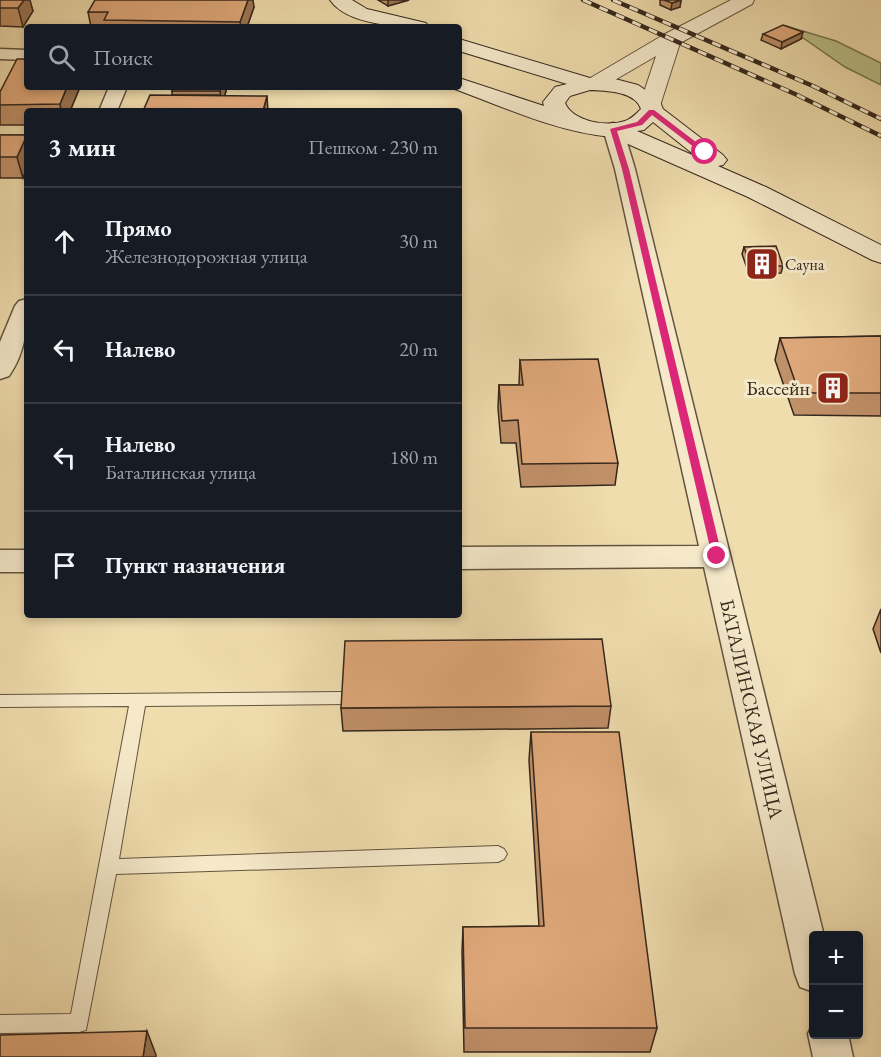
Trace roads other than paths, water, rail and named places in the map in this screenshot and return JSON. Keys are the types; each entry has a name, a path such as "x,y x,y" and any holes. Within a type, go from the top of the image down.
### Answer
{"main road":[{"path":"339,0 365,20 396,24"},
{"path":"567,121 554,108 554,102 566,90 592,84 672,38 745,0"},
{"path":"462,85 567,121 597,129 614,129 640,123 651,107 672,38"},
{"path":"462,49 592,84 620,86 634,90 651,107 757,192"},
{"path":"614,129 757,192 881,255"}],"street":[{"path":"0,54 24,55"},
{"path":"109,108 117,90"},
{"name":"БАТАЛИНСКАЯ УЛИЦА","path":"614,129 717,556 809,957"},
{"path":"0,371 24,313"},
{"path":"462,558 717,556"},
{"path":"0,561 24,561"},
{"path":"829,1039 833,1057"}],"lane":[{"path":"0,700 345,698"},
{"path":"0,1024 79,1023 138,699"},
{"path":"109,867 498,854"}],"railway":[{"path":"583,0 795,94 881,136"},
{"path":"613,0 813,86 881,119"}],"place":[{"name":"Сауна","path":"762,264"},
{"name":"Бассейн","path":"833,388"}]}
